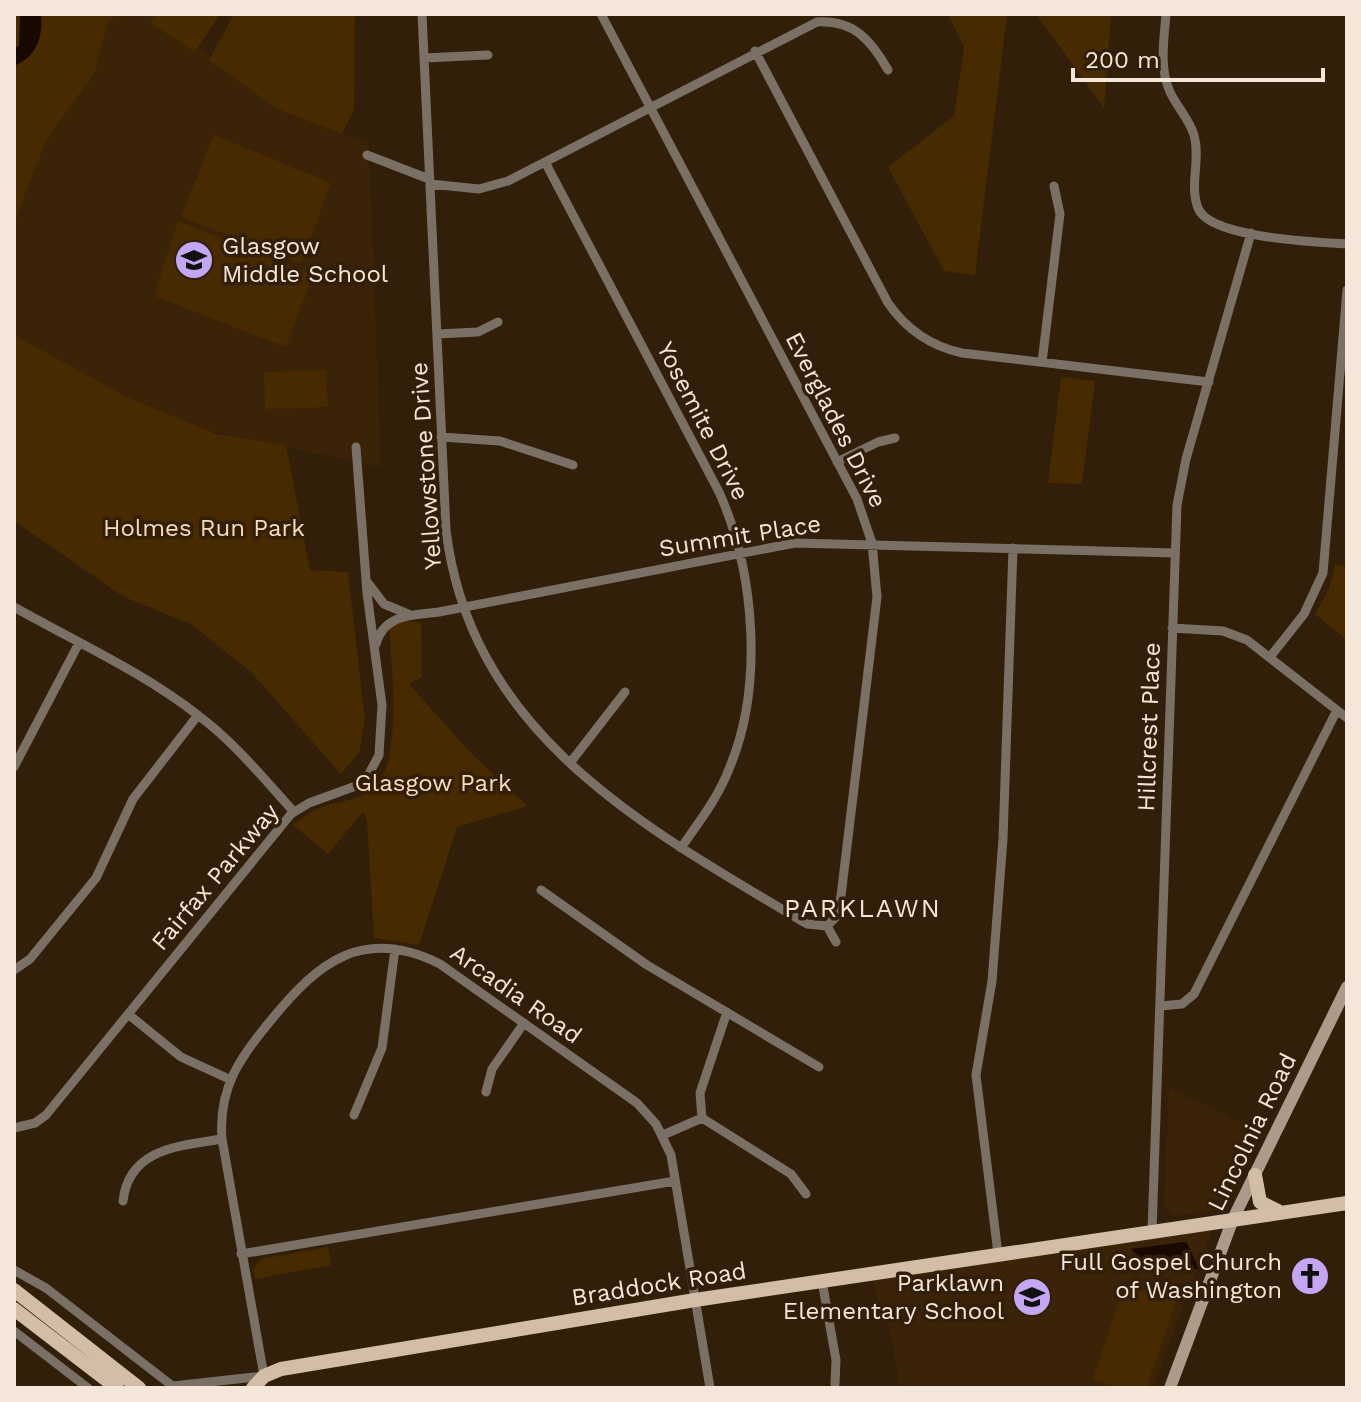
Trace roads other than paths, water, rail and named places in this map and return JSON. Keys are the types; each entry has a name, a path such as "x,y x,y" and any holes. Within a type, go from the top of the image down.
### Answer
{"main road":[{"name":"Lincolnia Road","path":"1170,1388 1233,1219 1347,987"},
{"path":"1255,1175 1257,1196 1264,1206 1273,1211 1290,1212"},
{"name":"Braddock Road","path":"264,1376 281,1369 695,1300 1347,1203"},
{"path":"14,1290 139,1388"},
{"path":"14,1309 117,1388"},
{"path":"253,1388 264,1376"}],"street":[{"name":"Yellowstone Drive","path":"422,14 448,543 462,608 476,642 504,691 537,732 570,763 681,848 807,924 827,926"},
{"name":"Everglades Drive","path":"601,14 857,499 872,543 877,597 870,659 841,896 836,917 827,926"},
{"path":"1166,14 1163,68 1169,90 1187,118 1196,142 1195,198 1199,211 1213,224 1251,233 1347,244"},
{"path":"367,155 430,182 479,189 508,181 805,25 829,21 860,32 874,46 888,70"},
{"path":"755,51 888,303 906,325 929,341 956,351 1209,382"},
{"path":"424,58 488,55"},
{"name":"Yosemite Drive","path":"545,162 719,492 741,553 751,630 740,735 719,790 681,848"},
{"path":"1042,362 1060,214 1054,186"},
{"name":"Hillcrest Place","path":"1152,1231 1172,628 1181,481 1251,233"},
{"path":"1270,657 1304,614 1323,573 1347,290"},
{"path":"437,334 478,332 498,322"},
{"path":"441,437 500,441 573,465"},
{"path":"837,462 878,442 895,438"},
{"name":"Fairfax Parkway","path":"14,1128 35,1123 46,1115 294,812 309,803 356,788 370,776 377,764 382,721 365,572 356,447"},
{"name":"Summit Place","path":"374,653 377,638 387,624 412,615 815,542 1175,553"},
{"path":"998,1254 976,1075 992,981 1003,839 1013,548"},
{"path":"365,572 370,588 384,604 412,615"},
{"path":"14,607 147,681 198,715 250,762 294,812"},
{"path":"1172,628 1235,634 1270,657 1347,718"},
{"path":"14,767 79,643"},
{"path":"570,763 625,692"},
{"path":"1160,1006 1182,1004 1194,994 1337,710"},
{"path":"14,970 30,959 96,878 133,799 198,715"},
{"path":"541,890 606,938 819,1067"},
{"path":"827,926 836,942"},
{"path":"354,1115 382,1048 395,949"},
{"name":"Arcadia Road","path":"264,1376 222,1139 222,1106 229,1079 254,1040 310,975 350,953 395,949 440,964 637,1103 663,1135 675,1181 710,1388"},
{"path":"702,1118 700,1093 727,1012"},
{"path":"128,1014 181,1057 229,1079"},
{"path":"486,1092 492,1069 524,1023"},
{"path":"663,1135 702,1118"},
{"path":"702,1118 791,1174 806,1194"},
{"path":"123,1201 129,1178 154,1153 222,1139"},
{"path":"241,1254 675,1181"},
{"path":"14,1270 46,1288 174,1387"},
{"path":"822,1281 836,1360 835,1384"},
{"path":"14,1331 88,1388"},
{"name":"Braddock Road","path":"174,1387 264,1376"}],"place":[{"name":"Glasgow Middle School","path":"194,260"},
{"name":"Full Gospel Church of Washington","path":"1310,1276"},
{"name":"Parklawn Elementary School","path":"1032,1297"}],"district":[{"name":"PARKLAWN","path":"863,908"}],"park label":[{"name":"Holmes Run Park","path":"204,528"},
{"name":"Glasgow Park","path":"433,783"}]}
